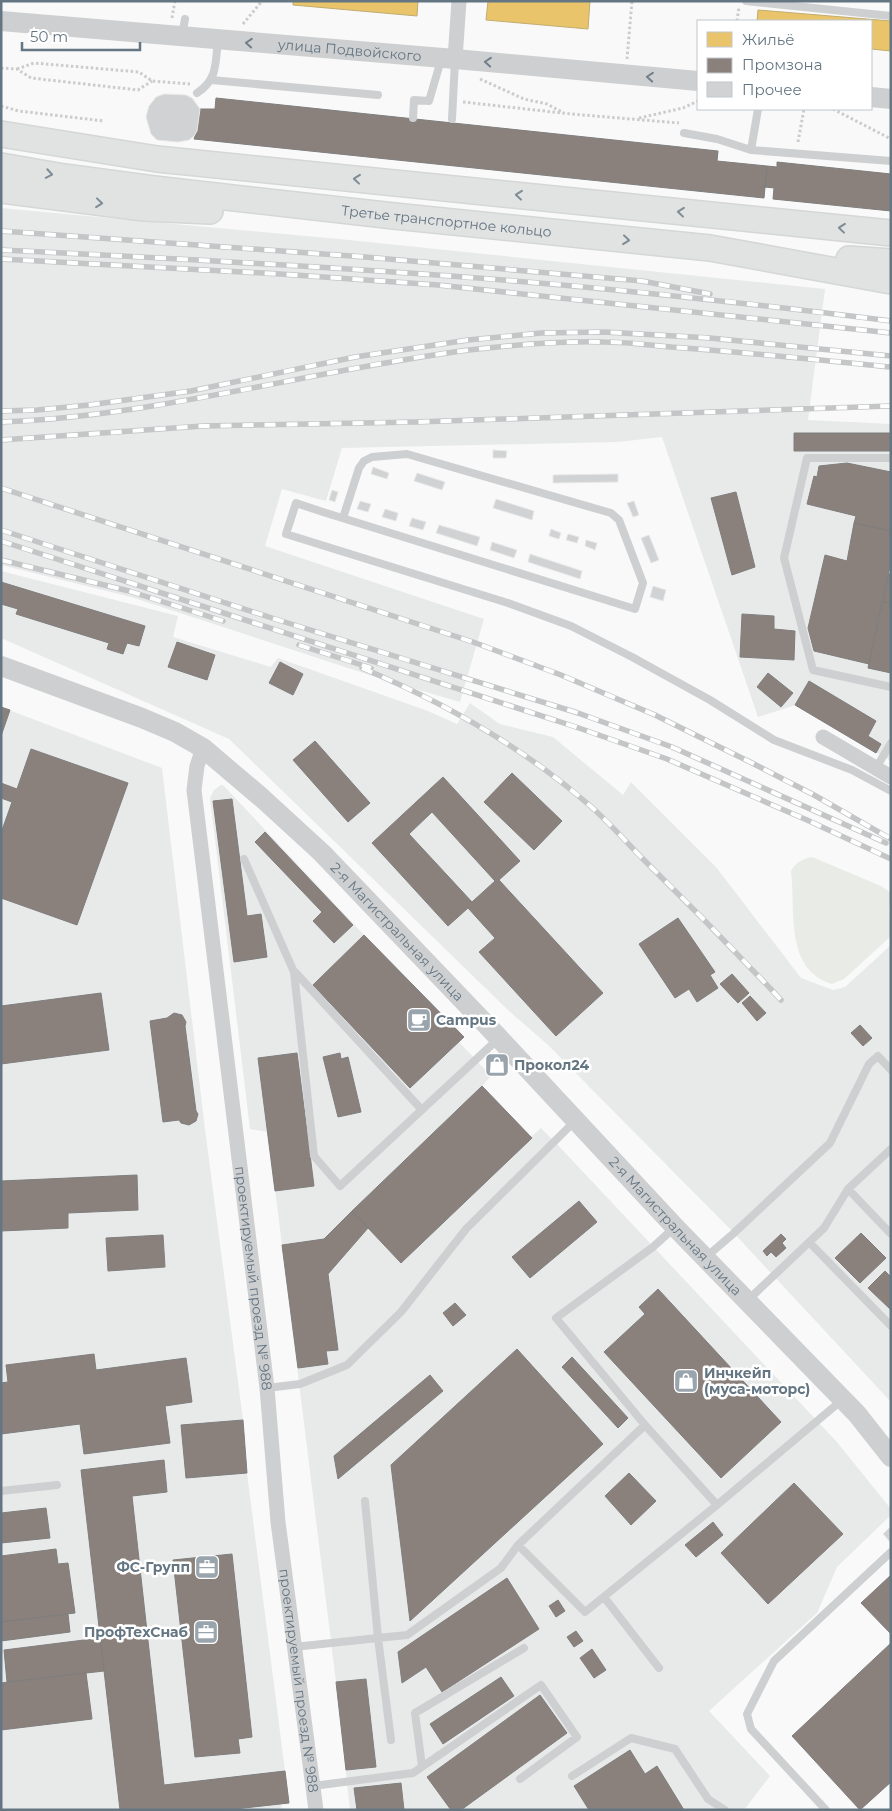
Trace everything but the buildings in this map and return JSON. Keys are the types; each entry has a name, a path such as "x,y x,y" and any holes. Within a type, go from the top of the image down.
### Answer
{"main road":[{"path":"1,134 157,159 891,233"},
{"name":"Третье транспортное кольцо","path":"1,166 145,188 394,216 710,248 891,281"},
{"path":"8,191 144,208 394,216"},
{"path":"710,248 891,262"}],"street":[{"path":"448,58 459,1"},
{"name":"улица Подвойского","path":"1,21 179,26 218,40 448,58 697,81"},
{"path":"872,97 891,99"},
{"name":"2-я Магистральная улица","path":"1,666 175,732 204,748 262,798 322,853 499,1038 674,1227 858,1416 891,1457"},
{"path":"823,737 891,777"},
{"name":"проектируемый проезд № 988","path":"204,748 197,766 194,790 267,1388 278,1522 316,1810"},
{"path":"858,1416 891,1468"},
{"name":"2-я Магистральная улица","path":"858,1416 891,1435"}],"lane":[{"path":"746,1 810,4 891,16"},
{"path":"197,93 214,75 218,40"},
{"path":"448,58 453,101 452,118"},
{"path":"413,118 414,100 429,101 448,58"},
{"path":"209,82 378,95"},
{"path":"751,150 758,110"},
{"path":"684,133 717,139 751,150 891,161"},
{"path":"343,518 359,468 364,461 372,457 407,454 611,513 619,520 643,583 635,609 343,518 296,503 286,534 508,603 571,626 632,656 710,700 774,740 852,770 891,791"},
{"path":"891,458 806,458 784,558 813,670 891,687"},
{"path":"876,768 891,743"},
{"path":"244,859 294,972 314,1156 340,1186 499,1038"},
{"path":"294,972 422,1110"},
{"path":"705,1258 830,1143 869,1064 878,1056 891,1070"},
{"path":"267,1388 300,1384 347,1366 401,1312 466,1229 576,1120"},
{"path":"747,1302 824,1228 848,1189 891,1149"},
{"path":"848,1189 891,1234"},
{"path":"674,1227 652,1247 556,1318 716,1505"},
{"path":"809,1242 891,1326"},
{"path":"518,1545 586,1612 842,1400"},
{"path":"294,1647 407,1635 501,1568 518,1545 645,1424"},
{"path":"1,1491 57,1485"},
{"path":"365,1501 378,1638 391,1740"},
{"path":"826,1810 751,1729 747,1714 774,1661 891,1552"},
{"path":"604,1597 659,1668"},
{"path":"422,1766 415,1713 524,1648"},
{"path":"313,1786 413,1773 541,1685 577,1737 520,1779"},
{"path":"572,1776 632,1738 675,1749 708,1799 725,1810"}],"path":[{"path":"174,1 179,26"},
{"path":"241,27 262,1"},
{"path":"627,59 632,1"},
{"path":"737,20 739,1"},
{"path":"1,68 17,69 34,63 139,72 152,81 209,82"},
{"path":"17,69 31,78 138,90 152,81"},
{"path":"475,77 524,99 547,104 565,114"},
{"path":"453,101 565,114 682,124 684,133"},
{"path":"634,119 683,108 697,101"},
{"path":"1,106 19,112 104,120"},
{"path":"795,153 804,110"},
{"path":"835,110 891,139"}],"shaded area":[{"path":"1,208 339,239 825,289 808,420 891,424 891,761 796,705 758,717 662,437 618,442 342,448 326,501 282,489 265,546 484,619 460,702 385,680 131,597 1,565"},
{"path":"1,571 178,616 173,637 271,667 278,658 428,711 457,724 470,703 500,724 553,737 623,795 631,782 716,867 801,978 833,990 845,987 891,945 891,1402 730,1229 548,1045 509,1011 229,739 1,638"},
{"path":"1,707 162,768 289,1803 281,1804 282,1810 1,1810"},
{"path":"221,785 464,1037 459,1042 491,1076 482,1086 531,1137 541,1128 555,1142 836,1441 891,1509 891,1515 837,1567 817,1613 709,1711 770,1776 744,1810 350,1810 268,1132 250,1129 210,798 214,790"},
{"path":"812,857 881,886 891,893 889,907 891,936 844,979 832,984 817,976 806,966 799,952 795,937 791,871 799,862"}],"railway":[{"path":"1,231 365,257 642,281 710,294"},
{"path":"1,250 252,263 503,280 697,298 891,321"},
{"path":"1,259 280,274 438,285 891,333"},
{"path":"1,411 89,405 191,391 355,357 468,340 541,333 604,332 710,338 891,356"},
{"path":"1,422 119,411 410,359 502,346 612,342 891,367"},
{"path":"1,440 203,426 416,422 891,406"},
{"path":"1,488 473,642 561,675 655,715 754,764 814,795 891,839"},
{"path":"1,530 275,619 578,713 672,747 886,843"},
{"path":"1,541 576,727 667,759 891,859"},
{"path":"1,560 129,591 223,621"},
{"path":"299,645 371,668"},
{"path":"362,668 422,695 480,727 536,763 562,783 609,824 781,1000"}],"place":[{"name":"Campus","path":"419,1020"},
{"name":"Прокол24","path":"497,1065"},
{"name":"Инчкейп (муса-моторс)","path":"686,1381"},
{"name":"ФС-Групп","path":"207,1567"},
{"name":"ПрофТехСнаб","path":"206,1632"}]}
